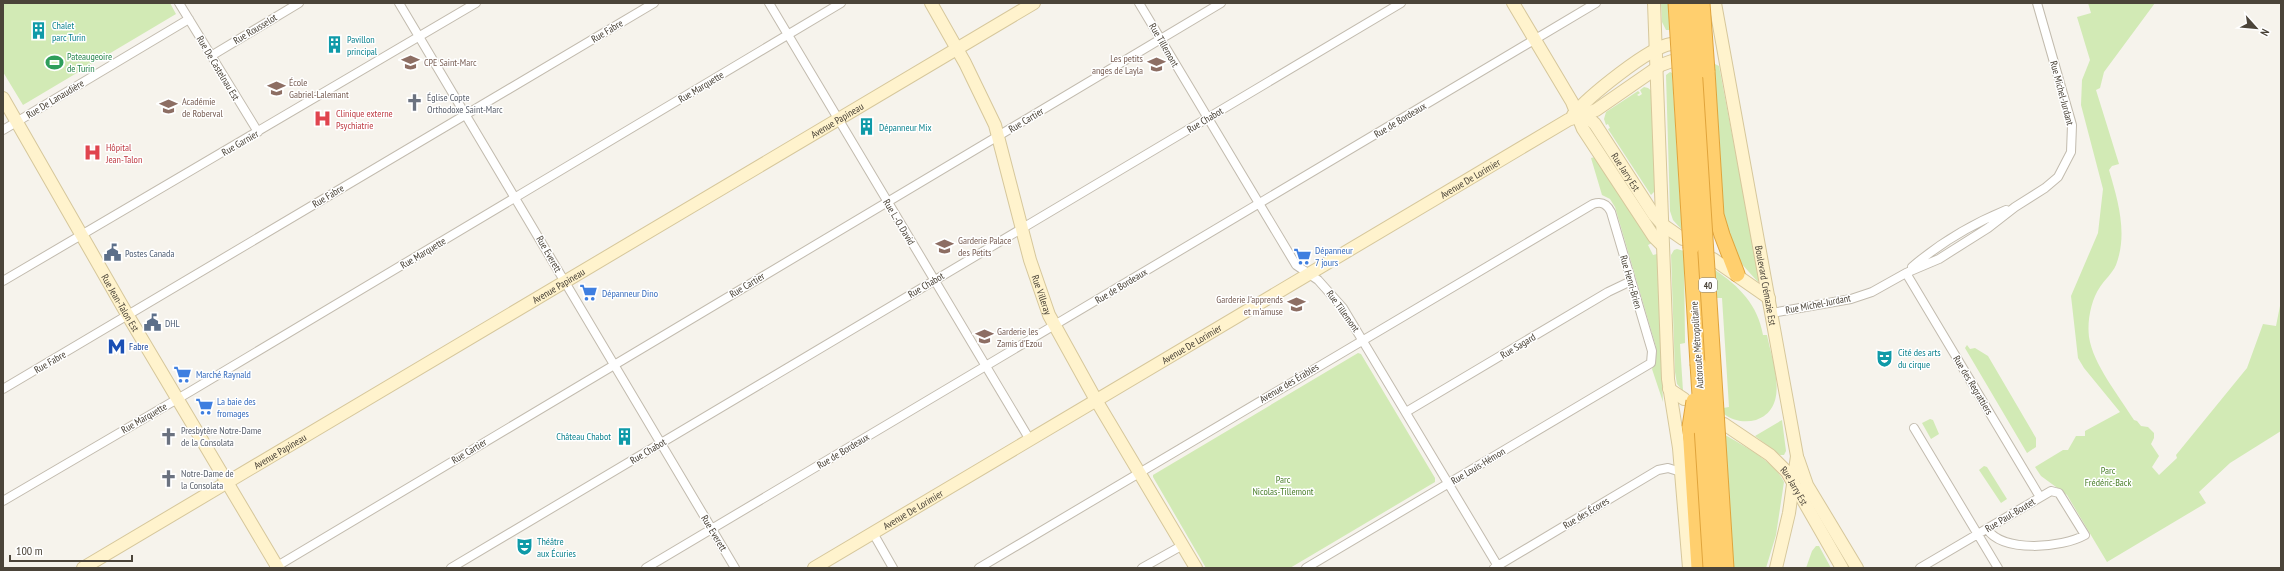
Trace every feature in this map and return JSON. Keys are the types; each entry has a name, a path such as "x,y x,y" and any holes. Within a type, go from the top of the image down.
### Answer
{"highway":[{"name":"Autoroute Métropolitaine","path":"1676,3 1711,568"},
{"name":"Autoroute Métropolitaine","path":"1690,3 1726,568"},
{"path":"1702,3 1716,215 1737,274"},
{"path":"1698,364 1690,427 1699,568"}],"main road":[{"name":"Rue Villeray","path":"930,3 957,49 994,122 999,136 1021,229 1036,279 1055,326 1096,400 1196,568"},
{"name":"Avenue Papineau","path":"84,568 228,484 1034,3"},
{"name":"Rue Jarry Est","path":"1513,3 1576,112 1583,129 1647,227 1663,246"},
{"path":"1654,3 1670,389 1678,440 1689,568"},
{"name":"Boulevard Crémazie Est","path":"1715,3 1715,39 1723,53 1772,313 1797,456 1786,528 1776,568"},
{"name":"Avenue De Lorimier","path":"814,568 1308,274 1576,112 1590,97 1656,50 1671,44"},
{"path":"1710,56 1723,53"},
{"name":"Avenue De Lorimier","path":"1576,112 1596,110 1657,68 1672,61"},
{"name":"Rue Jean-Talon Est","path":"3,98 128,316 276,567"},
{"name":"Rue Jarry Est","path":"1576,112 1595,124 1654,214 1663,225 1683,239"},
{"path":"1714,259 1737,274 1756,291 1769,298"},
{"path":"1670,389 1684,399"},
{"name":"Rue Jarry Est","path":"1724,424 1770,455 1793,481 1842,568"},
{"name":"Rue Jarry Est","path":"1797,456 1807,485 1857,568"}],"street":[{"name":"Rue De Castelnau Est","path":"179,3 258,132"},
{"name":"Rue Rousselot","path":"211,56 299,3"},
{"name":"Rue Everett","path":"399,3 735,568"},
{"name":"Rue Garnier","path":"3,281 476,3"},
{"name":"Rue Fabre","path":"3,389 654,3"},
{"name":"Rue L.-O. David","path":"769,3 1030,440"},
{"name":"Rue Marquette","path":"3,501 178,399 841,3"},
{"name":"Rue Tillemont","path":"1140,3 1298,269 1318,280 1335,298 1362,339 1406,412 1497,567"},
{"name":"Rue Cartier","path":"276,567 1221,3"},
{"name":"Rue Chabot","path":"451,568 1401,3"},
{"name":"Rue de Bordeaux","path":"646,568 1596,3"},
{"name":"Rue Michel-Jurdant","path":"1772,313 1862,296 1906,273 1939,259 1988,228 2015,207 2045,188 2058,177 2066,164 2072,146 2072,132 2068,109 2037,3"},
{"name":"Rue De Lanaudière","path":"3,130 189,19"},
{"name":"Rue Henri-Brien","path":"1601,202 1607,206 1611,212 1652,351 1652,360 1649,365"},
{"name":"Avenue des Érables","path":"979,568 1362,339 1593,204 1601,202"},
{"name":"Rue des Regrattiers","path":"1906,273 2040,497"},
{"name":"Rue Sagard","path":"1406,412 1608,292 1631,281"},
{"name":"Rue Louis-Hémon","path":"1306,568 1649,365"},
{"path":"1914,428 1998,568"},
{"name":"Rue des Écores","path":"1497,567 1658,470 1668,468 1681,472"},
{"name":"Rue Paul-Boutet","path":"1920,568 2051,491 2059,493 2085,535 2065,543 2032,546 1997,538 1987,529"},
{"path":"873,533 894,568"},
{"path":"1142,568 1183,545"}],"green space":[{"path":"4,3 170,3 176,14 23,105 3,72"},
{"path":"1661,3 1668,3 1670,30 1666,30 1662,22"},
{"name":"Parc Frédéric-Back","path":"2088,3 2155,3 2104,72 2100,88 2096,90 2119,164 2112,166 2109,170 2116,193 2120,217 2121,241 2120,253 2116,265 2094,298 2089,318 2089,337 2091,347 2101,369 2134,420 2141,426 2148,427 2154,433 2154,438 2151,444 2159,456 2152,467 2159,475 2177,458 2176,455 2247,368 2263,324 2276,326 2281,301 2281,431 2230,463 2199,492 2206,503 2107,562 2067,495 2041,476 2035,467 2063,450 2068,450 2076,436 2085,436 2085,431 2120,412 2084,368 2078,358 2071,296 2098,233 2103,189 2081,105 2082,80 2090,60 2077,17 2091,13"},
{"path":"1713,63 1719,66 1759,277 1758,282 1739,261 1723,228"},
{"path":"1670,72 1672,73 1682,230 1673,220 1670,211 1666,75"},
{"path":"1644,87 1653,92 1655,191 1651,195 1608,129 1610,128 1608,124 1606,125 1604,119 1606,112 1638,91 1640,93 1637,95 1639,96 1642,94 1640,90"},
{"path":"1595,157 1652,243 1648,245 1653,255 1657,254 1663,402 1652,369 1656,360 1656,347 1615,207 1610,199 1602,195 1591,158"},
{"path":"1677,249 1684,251 1685,343 1680,344 1683,391 1677,384 1675,372 1671,255 1674,250"},
{"path":"1715,270 1724,276 1746,297 1757,314 1763,335 1767,335 1775,370 1776,395 1773,405 1767,414 1756,420 1739,421 1724,414 1723,408 1729,407 1722,298 1716,298"},
{"path":"1967,345 1970,349 1975,348 1988,356 2036,438 2036,447 2027,453 1965,348"},
{"name":"Parc Nicolas-Tillemont","path":"1358,353 1361,354 1435,478 1435,482 1290,568 1206,568 1153,475"},
{"path":"1930,419 1933,420 1939,434 1931,439 1922,423"},
{"path":"1782,420 1786,451 1784,455 1780,455 1755,436"},
{"path":"1725,435 1766,461 1779,474 1784,482 1776,535 1766,568 1733,568"},
{"path":"1984,466 1987,467 2007,499 2001,503 1979,470"},
{"path":"1816,546 1819,546 1831,568 1806,568 1812,551"}],"place":[{"name":"Chalet parc Turin","path":"39,31"},
{"name":"Pavillon principal","path":"334,45"},
{"name":"Pateaugeoire de Turin","path":"54,62"},
{"name":"CPE Saint-Marc","path":"411,62"},
{"name":"Les petits anges de Layla","path":"1156,64"},
{"name":"École Gabriel-Lalemant","path":"276,88"},
{"name":"Église Copte Orthodoxe Saint-Marc","path":"414,103"},
{"name":"Académie de Roberval","path":"169,107"},
{"name":"Clinique externe Psychiatrie","path":"323,119"},
{"name":"Dépanneur Mix","path":"866,127"},
{"name":"Hôpital Jean-Talon","path":"93,153"},
{"name":"Garderie Palace des Petits","path":"945,246"},
{"name":"Postes Canada","path":"112,253"},
{"name":"Dépanneur 7 jours","path":"1302,256"},
{"name":"Dépanneur Dino","path":"589,293"},
{"name":"Garderie J'apprends et m'amuse","path":"1296,305"},
{"name":"DHL","path":"152,323"},
{"name":"Garderie les Zamis d'Ezou","path":"984,337"},
{"name":"Fabre","path":"116,346"},
{"name":"Cité des arts du cirque","path":"1885,358"},
{"name":"Marché Raynald","path":"183,374"},
{"name":"La baie des fromages","path":"204,407"},
{"name":"Presbytère Notre-Dame de la Consolata","path":"168,436"},
{"name":"Château Chabot","path":"624,436"},
{"name":"Notre-Dame de la Consolata","path":"168,479"},
{"name":"Théâtre aux Écuries","path":"524,547"}]}
